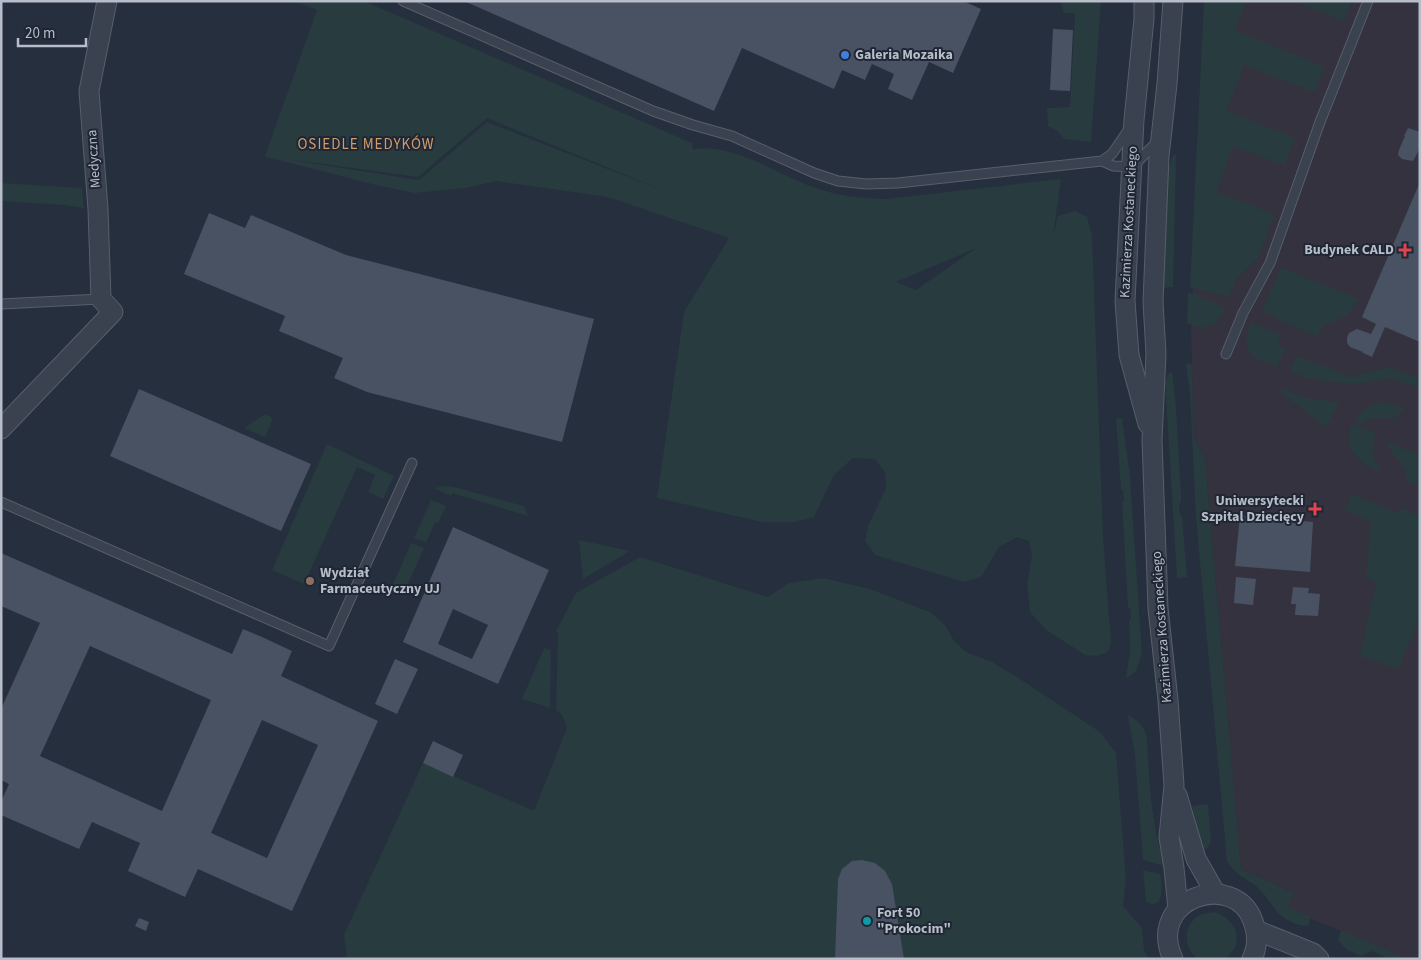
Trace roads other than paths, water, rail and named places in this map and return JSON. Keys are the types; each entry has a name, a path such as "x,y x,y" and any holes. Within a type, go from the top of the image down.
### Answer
{"street":[{"name":"Kazimierza Kostaneckiego","path":"1144,1 1134,120 1125,301 1129,355 1152,440"},
{"name":"Kazimierza Kostaneckiego","path":"1173,1 1159,156 1153,302 1156,354 1152,440 1158,608 1168,700 1174,785 1169,837 1178,910"},
{"name":"Medyczna","path":"107,2 89,92 107,306"},
{"path":"1,429 107,306"},
{"name":"Kazimierza Kostaneckiego","path":"1174,785 1196,859 1216,894"},
{"path":"1173,959 1169,949 1168,933 1173,916 1189,900 1202,895 1216,894 1230,897 1242,905 1251,916 1256,930 1257,941 1252,959"},
{"path":"1256,930 1313,953 1319,959"}],"lane":[{"path":"403,1 653,111 732,136 814,173 838,181 866,184 898,183 1102,161 1112,154 1134,120"},
{"path":"1226,354 1243,313 1270,263 1320,122 1368,1"},
{"path":"1102,161 1113,166 1132,167 1161,138"},
{"path":"1,304 107,306"},
{"path":"1,502 329,646 412,463"}],"place":[{"name":"Galeria Mozaika","path":"845,55"},
{"name":"Budynek CALD","path":"1405,250"},
{"name":"Uniwersytecki Szpital Dziecięcy","path":"1315,509"},
{"name":"Wydział Farmaceutyczny UJ","path":"310,581"},
{"name":"Fort 50 \"Prokocim\"","path":"867,921"}],"district":[{"name":"OSIEDLE MEDYKÓW","path":"366,144"}]}
